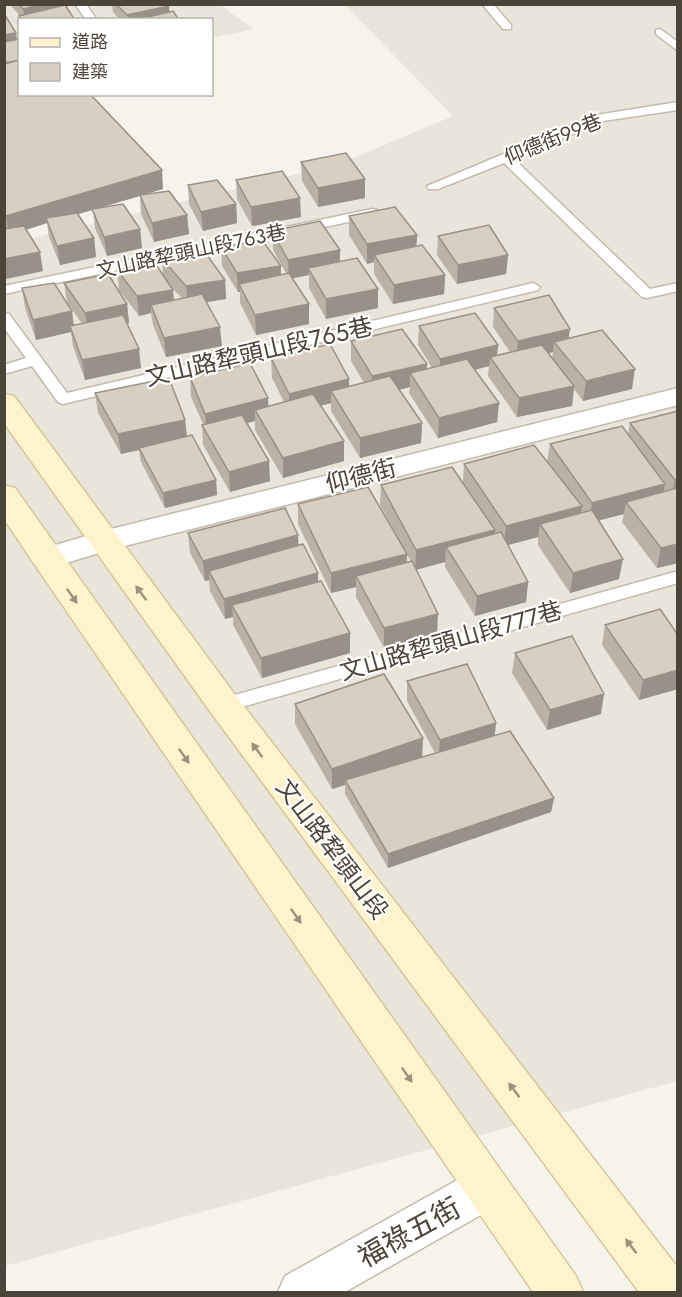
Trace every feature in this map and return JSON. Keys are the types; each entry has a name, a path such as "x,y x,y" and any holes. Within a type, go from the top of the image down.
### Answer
{"main road":[{"name":"文山路犂頭山段","path":"4,402 224,705 667,1293"},
{"path":"4,495 560,1293"}],"street":[{"name":"仰德街","path":"46,558 103,541 678,396"},
{"name":"福祿五街","path":"301,1293 486,1188"}],"lane":[{"path":"80,4 90,18"},
{"path":"487,4 507,27"},
{"path":"678,29 660,32 678,48"},
{"name":"仰德街99巷","path":"433,186 600,118 678,106"},
{"path":"506,158 647,294 678,287"},
{"name":"文山路犂頭山段763巷","path":"4,290 377,212"},
{"name":"文山路犂頭山段765巷","path":"35,360 63,399 533,287"},
{"path":"4,317 35,360 4,370"},
{"name":"文山路犂頭山段777巷","path":"224,705 678,577"}],"shaded area":[{"path":"4,5 220,5 254,29 213,38 213,18 18,18 18,81 5,84"},
{"path":"345,5 677,5 677,1081 5,1266 4,245 339,164 453,116"}],"building":[{"path":"19,4 43,4 23,9"},
{"path":"116,4 168,4 169,6 127,15"},
{"path":"65,5 74,18 20,18 19,16"},
{"path":"173,11 178,18 144,18"},
{"path":"5,15 16,33 4,35"},
{"path":"18,39 18,60 4,63 4,42"},
{"path":"18,60 18,96 92,96 162,170 6,216 4,214 4,64"},
{"path":"346,153 365,179 318,188 301,162"},
{"path":"282,171 300,198 251,207 236,180"},
{"path":"217,180 236,204 201,212 188,185"},
{"path":"169,191 187,215 152,223 140,195"},
{"path":"123,204 140,229 104,237 92,209"},
{"path":"395,207 417,235 367,244 349,216"},
{"path":"77,213 94,238 57,246 46,218"},
{"path":"320,221 340,250 288,260 272,231"},
{"path":"489,225 508,255 458,265 438,236"},
{"path":"24,226 40,252 4,259 4,229"},
{"path":"262,240 281,266 237,273 221,247"},
{"path":"422,245 445,275 394,285 374,255"},
{"path":"204,251 225,280 186,286 162,259"},
{"path":"357,258 378,289 326,299 308,268"},
{"path":"153,260 173,290 137,296 117,270"},
{"path":"289,273 309,304 255,315 239,284"},
{"path":"108,274 127,304 85,313 64,283"},
{"path":"54,283 72,311 33,320 22,288"},
{"path":"202,294 220,327 164,338 151,305"},
{"path":"549,295 570,329 518,341 494,308"},
{"path":"475,313 498,345 440,359 419,326"},
{"path":"123,315 139,349 82,360 70,326"},
{"path":"402,329 427,364 372,376 351,341"},
{"path":"602,330 635,369 586,381 554,342"},
{"path":"330,344 349,379 289,394 271,358"},
{"path":"542,345 574,386 519,398 490,357"},
{"path":"467,359 499,403 439,418 410,373"},
{"path":"250,363 268,398 205,414 190,377"},
{"path":"390,376 422,423 360,438 331,391"},
{"path":"169,378 185,420 118,434 95,393"},
{"path":"313,394 344,441 283,458 255,410"},
{"path":"678,411 678,479 675,480 630,423"},
{"path":"242,415 269,461 229,472 202,425"},
{"path":"622,426 665,484 592,503 550,444"},
{"path":"192,435 216,480 163,493 139,448"},
{"path":"534,445 582,506 506,526 464,464"},
{"path":"452,467 495,530 416,550 381,485"},
{"path":"368,487 407,554 331,573 298,504"},
{"path":"677,488 678,544 661,548 626,502"},
{"path":"285,508 298,535 203,561 188,533"},
{"path":"592,510 623,559 573,573 540,524"},
{"path":"501,532 528,582 477,596 446,547"},
{"path":"303,544 318,573 224,599 209,571"},
{"path":"412,561 438,614 384,628 356,576"},
{"path":"321,581 350,633 261,658 232,605"},
{"path":"660,609 678,635 678,670 643,680 605,625"},
{"path":"572,636 604,694 550,710 515,653"},
{"path":"467,664 496,723 440,740 407,681"},
{"path":"384,674 423,738 332,769 295,704"},
{"path":"510,731 554,798 388,854 345,780"}]}
